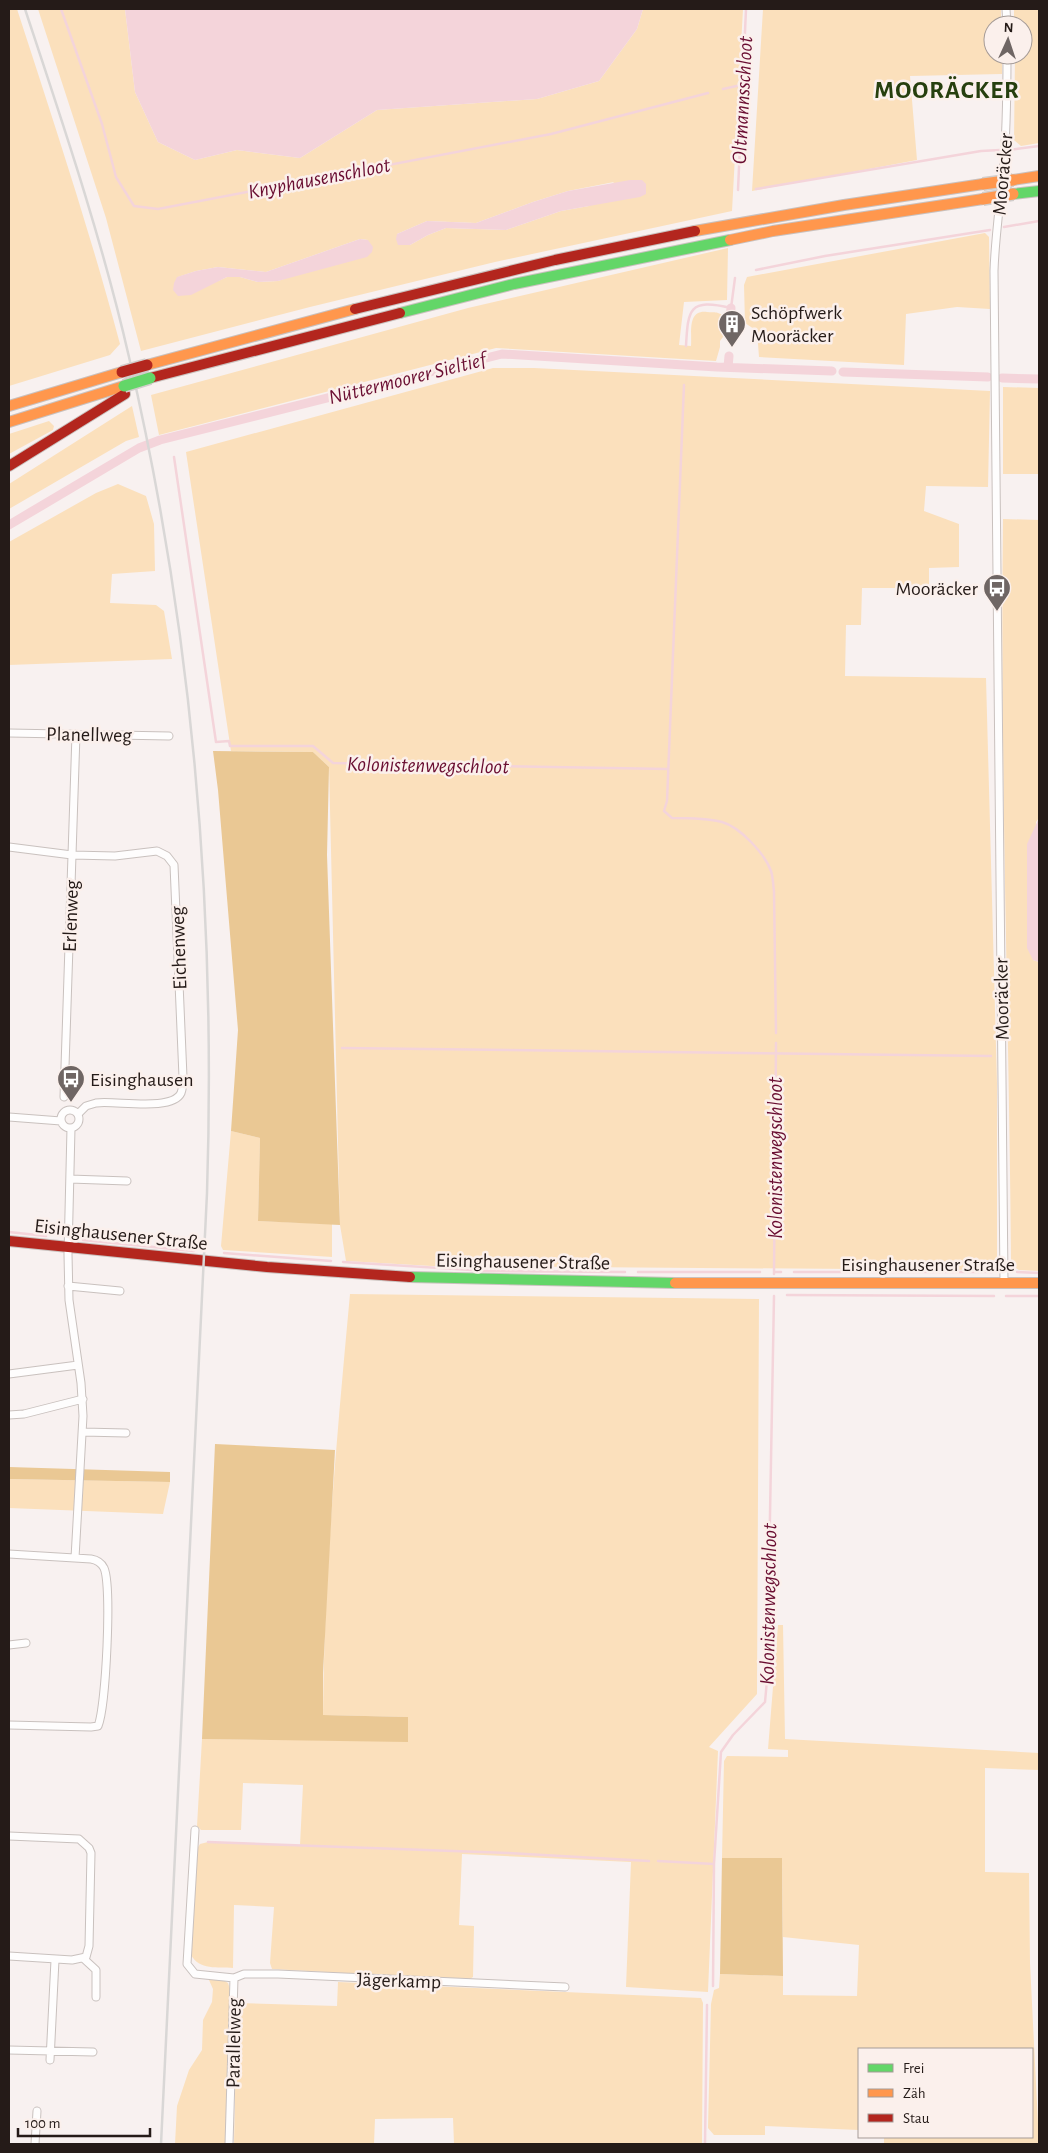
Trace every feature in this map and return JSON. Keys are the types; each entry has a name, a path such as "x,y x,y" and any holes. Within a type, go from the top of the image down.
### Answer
{"main road":[{"path":"9,406 249,336 510,270 616,246 771,217 1039,176"},
{"path":"9,466 136,382 150,378 552,276 773,231 1039,191"},
{"path":"9,422 125,390"},
{"name":"Eisinghausener Straße","path":"9,1241 204,1261 420,1278 576,1282 1039,1283"}],"street":[{"name":"Mooräcker","path":"1004,1283 994,271 995,241 1004,169 1007,65"},
{"name":"Planellweg","path":"9,733 169,736"},
{"name":"Erlenweg","path":"64,1097 76,734"},
{"name":"Eichenweg","path":"9,847 72,855 115,856 153,851 167,856 172,862 174,871 183,1077 181,1094 169,1102 100,1102 86,1106 78,1114"},
{"path":"67,1110 72,1110 78,1114 79,1123 71,1128 64,1126 61,1121 62,1114 67,1110"},
{"path":"9,1117 61,1121"},
{"path":"71,1128 68,1286 70,1313 83,1399 83,1432 75,1558"},
{"path":"70,1179 127,1181"},
{"path":"68,1286 120,1291"},
{"path":"9,1374 78,1365"},
{"path":"9,1416 83,1399"},
{"path":"83,1432 126,1433"},
{"path":"9,1554 96,1560 102,1564 105,1571 107,1647 98,1726 9,1725"},
{"path":"9,1645 26,1642"},
{"name":"Parallelweg","path":"194,1830 187,1964 195,1974 234,1978 229,2144"},
{"path":"9,1836 78,1839 89,1848 92,1853 89,1946 85,1958"},
{"path":"9,1956 55,1960 85,1958"},
{"path":"85,1958 96,1970 96,1997"},
{"path":"50,2060 55,1960"},
{"name":"Jägerkamp","path":"234,1978 244,1974 278,1974 565,1987"},
{"path":"9,2050 93,2052"},
{"path":"35,2144 37,2111"}],"shaded area":[{"path":"9,9 17,9 84,218 120,344 110,355 9,386"},
{"path":"38,9 125,9 135,92 158,142 195,160 237,150 300,158 377,110 537,99 599,81 637,29 643,9 743,9 732,211 495,262 141,351 106,218","holes":["614,182 589,206 561,211 506,230 446,228 410,245 398,244 397,234 427,221 476,223 568,191","360,239 368,240 300,273 278,281 258,282 240,277 227,277 218,281 178,277 218,267 266,272"]},
{"path":"125,9 643,9 637,29 599,81 537,99 377,110 300,158 237,150 195,160 158,142 135,92"},
{"path":"763,9 1001,9 1001,15 983,15 983,65 1002,65 1002,74 910,76 917,160 752,191"},
{"path":"1014,9 1039,9 1039,143 1021,146 1014,140 1015,65 1033,65 1033,15 1014,15"},
{"path":"630,180 642,180 646,184 646,194 640,197 561,211 506,230 446,228 410,245 398,245 396,239 397,234 427,221 476,223 568,191"},
{"path":"985,233 989,237 990,309 957,307 906,314 904,365 759,357 757,331 745,323 744,285 747,277"},
{"path":"360,239 368,240 373,247 372,252 367,257 278,281 258,282 240,277 227,277 191,295 178,296 173,290 177,277 196,271 218,267 266,272"},
{"path":"728,248 727,300 684,302 679,345 691,346 691,329 693,318 696,314 707,312 720,314 722,315 723,337 720,341 716,361 496,348 159,435 151,395 468,308"},
{"path":"493,368 534,368 990,391 988,487 926,486 924,511 959,524 959,567 929,568 929,588 862,588 861,625 846,625 845,676 986,678 997,1083 997,1259 994,1266 988,1270 432,1266 346,1261 340,1225 329,767 313,752 231,751 186,452"},
{"path":"1003,387 1039,388 1039,474 1003,474"},
{"path":"132,406 139,437 126,441 9,509 9,484"},
{"path":"49,421 54,426 53,430 9,454 9,434"},
{"path":"118,484 146,496 154,524 155,571 112,574 110,603 156,605 164,611 172,659 9,665 9,542 96,493"},
{"path":"1003,519 1039,520 1039,818 1036,822 1033,960 1039,962 1039,1271 1019,1270 1014,1267 1011,1260 1002,612"},
{"path":"213,751 313,752 329,767 327,855 340,1225 258,1221 260,1138 231,1131 238,1030"},
{"path":"1039,818 1039,962 1033,960 1027,948 1027,844"},
{"path":"231,1131 260,1138 258,1221 332,1224 332,1257 223,1250 221,1246"},
{"path":"350,1294 759,1299 757,1694 709,1747 718,1751 708,1992 626,1987 631,1862 462,1854 459,1925 474,1926 473,1977 468,1980 272,1969 270,1963 274,1907 234,1905 233,1968 204,1965 194,1960 191,1955 197,1849 200,1844 208,1842 300,1845 303,1785 243,1783 241,1830 201,1830 197,1826 202,1739 408,1741 408,1717 323,1715 329,1557"},
{"path":"215,1444 335,1450 323,1673 323,1715 408,1717 408,1742 202,1739"},
{"path":"9,1467 170,1472 170,1482 9,1479"},
{"path":"9,1479 170,1482 163,1514 9,1508"},
{"path":"778,1625 783,1625 785,1739 1039,1753 1039,1770 985,1768 985,1872 1029,1873 1030,1963 1039,2144 884,2144 884,2138 1033,2138 1033,2048 858,2048 858,2130 765,2126 765,2135 714,2135 708,2128 711,2004 714,1990 719,1988 720,1974 783,1976 783,1995 857,1996 859,1945 783,1937 782,1858 722,1858 724,1761 727,1756 788,1757 788,1750 768,1749"},
{"path":"722,1858 782,1858 783,1976 720,1974"},
{"path":"221,1979 228,1983 230,1989 226,2144 175,2144 177,2106 189,2070 202,2050 203,2020 212,2002 213,1989 209,1980"},
{"path":"338,1982 701,1998 703,2003 702,2144 454,2144 453,2118 375,2119 374,2144 234,2144 237,2003 337,2006"}],"waterway":[{"name":"Knyphausenschloot","path":"61,9 102,124 116,177 134,206 158,209 551,134 708,93"},
{"name":"Oltmannsschloot","path":"738,190 746,9"},
{"name":"Knyphausenschloot","path":"723,89 741,85"},
{"path":"1009,150 1039,146"},
{"path":"756,189 981,151 1000,150"},
{"path":"1004,227 1039,221"},
{"path":"756,270 825,256 990,230"},
{"name":"Kolonistenwegschloot","path":"686,346 688,323 694,309 707,305 731,308 735,278"},
{"name":"Oltmannsschloot","path":"729,331 731,308"},
{"name":"Nüttermoorer Sieltief","path":"9,525 139,448 160,440 502,354 717,367 832,371"},
{"name":"Oltmannsschloot","path":"728,367 729,356"},
{"name":"Nüttermoorer Sieltief","path":"843,372 988,377"},
{"name":"Nüttermoorer Sieltief","path":"1002,378 1039,379"},
{"name":"Kolonistenwegschloot","path":"684,385 667,801 664,811 672,818 710,820 729,825 744,835 758,849 768,864 772,873 774,891 776,1033"},
{"name":"Kolonistenwegschloot","path":"174,457 216,742 229,741 230,746 313,746 333,763 668,769"},
{"name":"Kolonistenwegschloot","path":"774,1274 776,1043"},
{"path":"342,1048 991,1056"},
{"path":"9,1232 46,1236"},
{"path":"83,1240 194,1251"},
{"path":"224,1253 331,1261"},
{"path":"343,1262 488,1271 625,1272"},
{"path":"638,1272 760,1272"},
{"name":"Kolonistenwegschloot","path":"774,1272 781,1272"},
{"path":"794,1272 992,1272"},
{"path":"1017,1272 1039,1273"},
{"path":"787,1295 994,1296"},
{"name":"Kolonistenwegschloot","path":"713,1986 714,1864 721,1752 733,1735 765,1702 767,1680 774,1296"},
{"path":"1006,1296 1039,1296"},
{"path":"208,1842 508,1853 649,1861"},
{"path":"658,1861 714,1864"},
{"name":"Kolonistenwegschloot","path":"705,2144 707,2005"}],"railway":[{"path":"25,9 107,269 129,357 151,460 184,668 203,878 208,982 209,1088 207,1193 161,2144"}],"traffic: fast":[{"path":"1013,194 1039,191"},
{"path":"400,313 514,284 730,240"},
{"path":"124,386 150,378"},
{"path":"410,1277 675,1283"}],"traffic: slow":[{"path":"1013,180 1039,176"},
{"path":"983,184 1013,180"},
{"path":"695,231 844,205 983,184"},
{"path":"983,199 1013,194"},
{"path":"730,240 773,231 983,199"},
{"path":"147,365 355,309"},
{"path":"9,406 122,372"},
{"path":"9,422 124,386"},
{"path":"675,1283 1039,1283"}],"traffic: jam":[{"path":"355,309 555,260 695,231"},
{"path":"150,378 400,313"},
{"path":"122,372 147,365"},
{"path":"9,466 125,394"},
{"path":"9,1241 267,1267 410,1277"}],"place":[{"name":"Schöpfwerk Mooräcker","path":"732,348"},
{"name":"Mooräcker","path":"997,612"},
{"name":"Eisinghausen","path":"71,1103"}],"district":[{"name":"MOORÄCKER","path":"947,89"}]}
